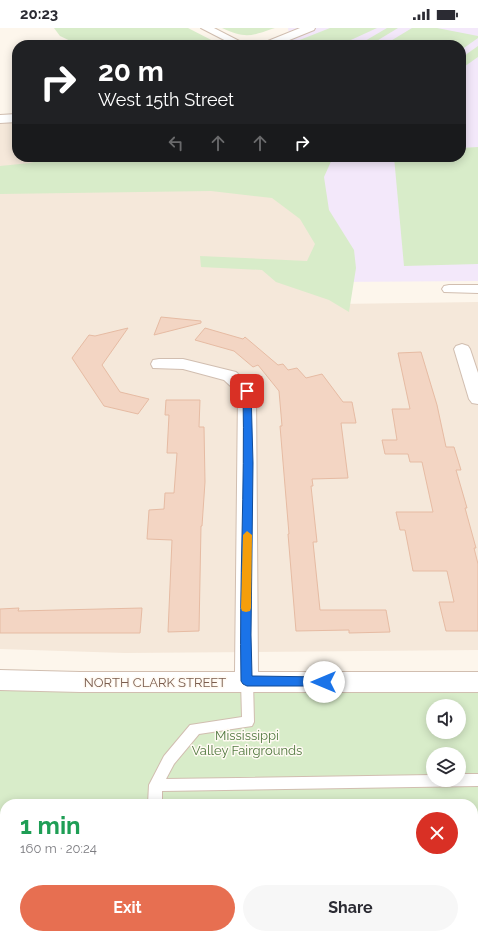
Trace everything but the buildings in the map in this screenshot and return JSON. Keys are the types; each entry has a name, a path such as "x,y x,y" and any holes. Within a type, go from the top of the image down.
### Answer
{"street":[{"path":"206,28 231,40"},
{"path":"280,40 310,28"},
{"path":"0,119 12,118"},
{"path":"449,289 478,289"},
{"path":"462,350 478,400"},
{"path":"159,364 183,364 230,376 247,391 249,463 246,635 247,681"},
{"name":"NORTH CLARK STREET","path":"0,680 80,682 478,682"}],"lane":[{"path":"155,799 156,785 169,760 195,729 248,722 247,681"},
{"path":"156,785 478,780"}],"shaded area":[{"path":"288,28 478,28 478,281 335,282 313,162 466,162 466,40 290,40"},
{"path":"12,123 12,162 313,162 338,304 478,302 478,650 125,653 0,649 0,124"}],"green space":[{"path":"54,28 188,28 211,40 68,40 60,36"},
{"path":"222,28 275,28 260,33 243,35"},
{"path":"330,28 377,28 351,40 300,40"},
{"path":"387,28 398,28 378,40 367,40"},
{"path":"412,28 437,28 478,36 478,38 466,46 466,40 392,40"},
{"path":"478,46 478,57 466,65 466,54"},
{"path":"478,147 478,264 404,266 394,162 466,162 466,148"},
{"path":"331,162 324,177 329,210 354,250 356,268 349,312 329,300 276,282 262,270 201,267 200,256 307,261 315,244 300,219 272,198 211,191 0,194 0,166 30,163"},
{"name":"Mississippi Valley Fairgrounds","path":"0,680 478,682 478,799 0,799"}],"slow traffic":[{"path":"246,608 247,535"}],"route":[{"path":"247,391 249,463 246,635 247,681 324,682"}]}
